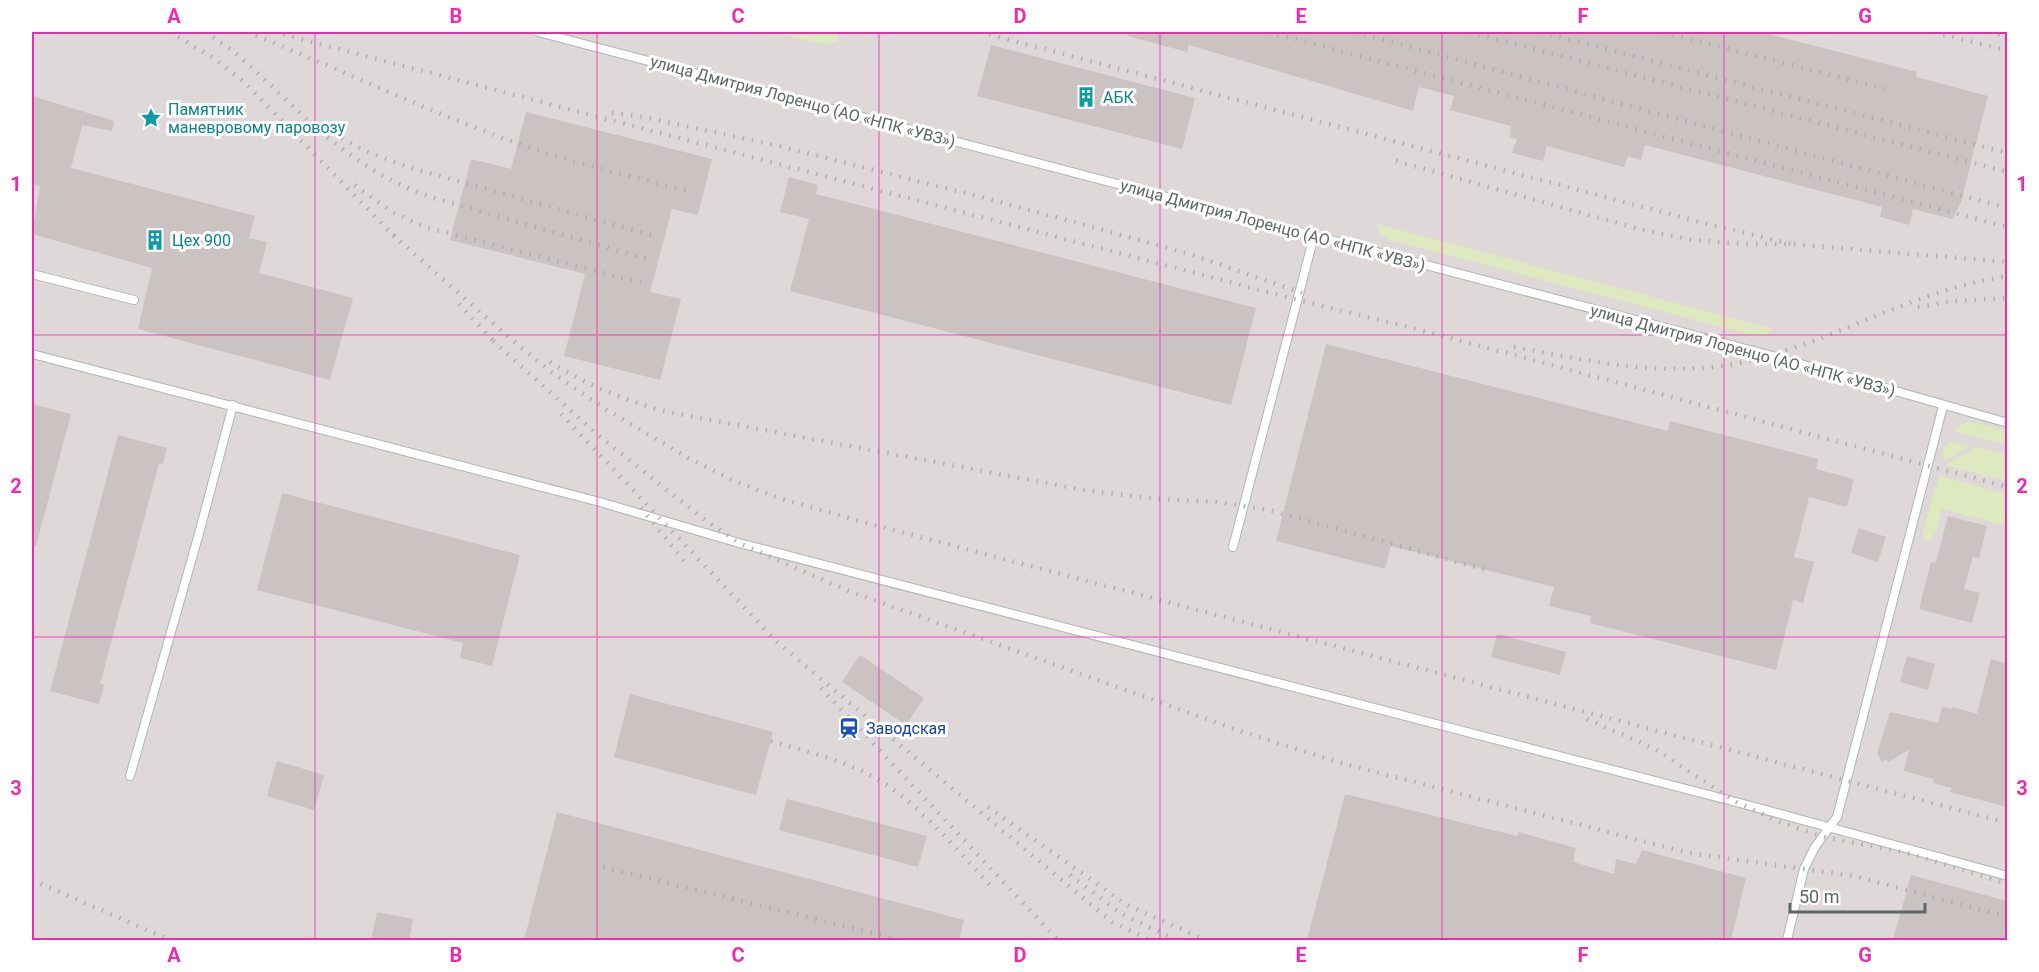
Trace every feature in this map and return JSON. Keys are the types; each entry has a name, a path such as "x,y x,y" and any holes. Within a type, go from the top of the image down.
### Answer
{"lane":[{"name":"улица Дмитрия Лоренцо (АО «НПК «УВЗ»)","path":"538,32 1770,355 2007,423"},
{"path":"1233,547 1314,236"},
{"path":"32,274 134,300"},
{"path":"32,354 600,502 738,543 1831,827 2007,876"},
{"path":"130,776 200,530 232,405"},
{"path":"1787,940 1804,869 1815,847 1837,817 1943,406"}],"shaded area":[{"path":"32,32 2007,32 2007,940 32,940"}],"green space":[{"path":"838,32 838,41 825,44 779,34"},
{"path":"1377,224 1773,329 1768,335 1756,336 1387,239 1379,232"},
{"path":"1970,422 2007,431 2007,445 1954,431 1958,426"},
{"path":"1951,442 1969,446 1945,461 1943,450"},
{"path":"1975,447 2007,455 2007,481 1946,465"},
{"path":"1939,476 2007,494 2007,526 1942,509 1936,532 1929,542 1923,532"}],"building":[{"path":"1128,32 1760,32 1917,72 1916,77 1988,96 1961,202 1952,219 1913,209 1909,225 1880,217 1882,207 1645,145 1641,160 1628,156 1624,167 1547,146 1543,161 1512,153 1517,139 1510,137 1511,126 1450,110 1454,96 1419,87 1413,111 1189,45 1187,52 1128,36"},
{"name":"АБК","path":"991,45 1195,98 1182,149 977,96"},
{"name":"Цех 900","path":"32,96 114,121 112,131 82,125 71,168 255,216 249,238 267,242 259,273 353,298 330,380 138,329 152,268 32,234 40,186 32,184"},
{"path":"526,112 712,159 698,215 672,209 650,292 681,299 660,380 564,356 585,274 450,240 471,159 511,169"},
{"path":"789,177 818,185 816,194 1256,308 1231,405 790,291 809,219 780,212"},
{"path":"1326,344 1668,431 1670,421 1818,459 1816,469 1854,479 1847,507 1809,497 1794,557 1814,562 1803,603 1793,600 1776,670 1590,623 1591,616 1549,606 1554,587 1391,546 1385,569 1276,541"},
{"path":"32,404 71,414 36,546 32,546"},
{"path":"118,435 167,448 163,464 159,463 100,684 104,685 99,704 50,691"},
{"path":"282,493 520,555 492,666 460,658 463,643 257,590"},
{"path":"1948,516 1987,526 1979,558 1973,556 1964,589 1980,593 1972,623 1919,609 1931,562 1936,563"},
{"path":"1859,528 1886,537 1878,562 1851,553"},
{"path":"1497,634 1566,652 1560,675 1491,657"},
{"path":"860,655 924,698 906,725 842,682"},
{"path":"1907,656 1935,664 1928,690 1900,682"},
{"path":"1991,659 2007,664 2007,807 1950,792 1952,788 1933,783 1934,779 1904,771 1909,750 1888,762 1887,759 1882,762 1877,753 1890,712 1938,723 1942,707 1952,709 1953,707 1977,714"},
{"path":"630,694 773,732 756,795 614,757"},
{"path":"277,761 324,775 314,810 267,796"},
{"path":"1345,794 1517,836 1519,832 1576,848 1573,862 1614,874 1616,859 1636,864 1642,850 1746,878 1731,940 1307,940"},
{"path":"787,799 927,836 918,867 779,830"},
{"path":"557,812 964,920 959,940 524,940"},
{"path":"1911,875 2007,901 2007,940 1893,940"},
{"path":"377,912 413,919 409,940 371,940"}],"railway":[{"path":"170,32 212,57 244,82 399,241"},
{"path":"205,32 248,64 340,147 368,167 398,183 430,197 651,260"},
{"path":"247,32 525,146 587,165 692,192"},
{"path":"274,32 1428,332 2008,487"},
{"path":"980,32 1791,244"},
{"path":"1268,32 2008,227"},
{"path":"1355,32 2008,208"},
{"path":"1469,32 2008,172"},
{"path":"1541,32 2008,153"},
{"path":"1663,32 1893,91"},
{"path":"1934,32 2008,51"},
{"path":"1989,32 2008,36"},
{"path":"612,113 644,117 779,146 1004,203 1190,254 1302,293"},
{"path":"334,133 363,150 408,167 658,237"},
{"path":"1396,161 1639,229 1693,240 1745,244 1791,244 2008,262"},
{"path":"355,185 392,212 424,227 646,284"},
{"path":"393,235 513,341 554,374 607,410 688,458 735,481 781,499 2008,823"},
{"path":"1514,347 1629,366 1686,369 1715,367 1777,353 1940,292 2008,276"},
{"path":"1918,307 1954,301 2008,298"},
{"path":"459,304 498,346"},
{"path":"493,341 599,436 705,520 739,543 846,590 1243,732 1341,763 1689,853 1854,876 2008,917"},
{"path":"550,362 607,392 668,412 1084,490 1156,499 1216,502 1269,510 1490,571"},
{"path":"561,414 777,642 1112,922 1149,940"},
{"path":"641,508 689,567"},
{"path":"821,688 1058,940"},
{"path":"1587,719 1655,749 1736,802 1780,822 1824,837 1907,853 2008,884"},
{"path":"771,741 847,764 887,785 920,811 992,887"},
{"path":"988,807 1127,905 1205,940"},
{"path":"603,867 901,940"},
{"path":"1070,875 1122,914 1176,940"},
{"path":"32,880 170,940"}],"place":[{"name":"АБК","path":"1086,97"},
{"name":"Памятник маневровому паровозу","path":"151,118"},
{"name":"Цех 900","path":"155,240"},
{"name":"Заводская","path":"849,728"}]}
